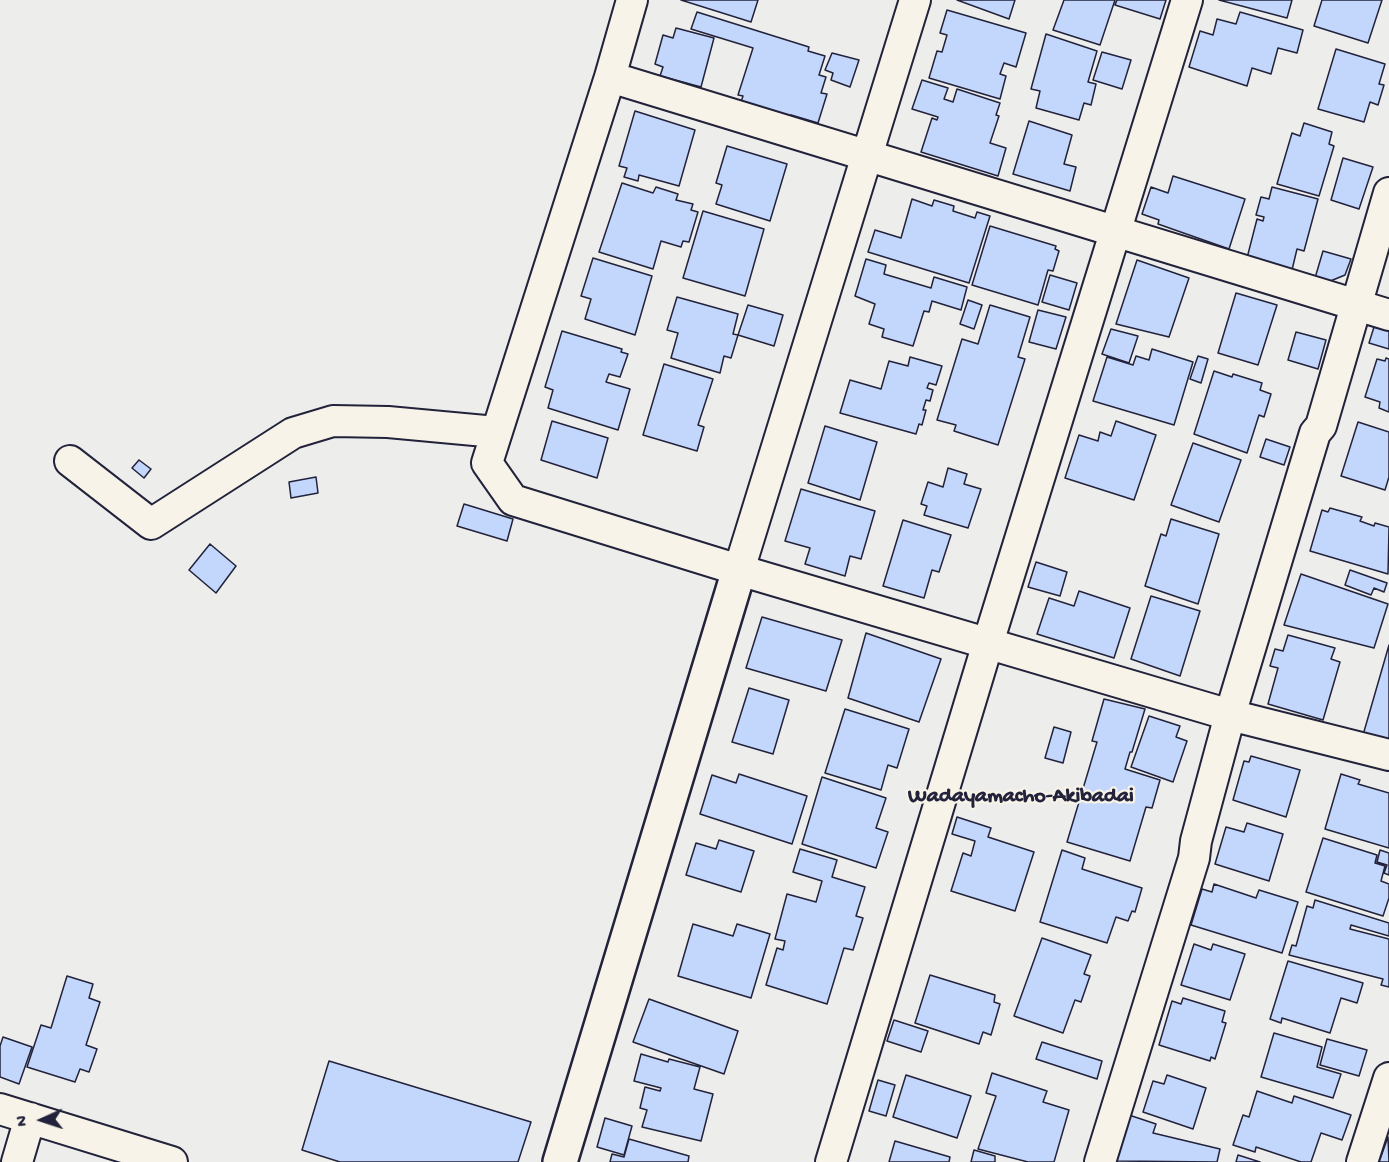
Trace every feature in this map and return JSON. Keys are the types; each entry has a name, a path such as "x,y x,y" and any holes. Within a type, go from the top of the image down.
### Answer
{"street":[{"path":"632,0 487,463 513,500 739,570 1230,715 1389,755"},
{"path":"560,1162 915,0"},
{"path":"831,1162 988,643 1187,0"},
{"path":"610,76 1389,315"},
{"path":"1100,1162 1194,858 1196,841 1230,715 1315,433 1321,426 1389,193"},
{"path":"70,461 151,524 293,433 333,421 388,422 496,432"},
{"path":"1362,1162 1389,1078"},
{"path":"0,1109 172,1162"},
{"path":"17,1162 30,1118"}],"building":[{"path":"681,0 758,0 751,22"},
{"path":"957,0 1015,0 1009,19"},
{"path":"1064,0 1115,0 1100,45 1053,30"},
{"path":"1117,0 1166,0 1160,19 1115,5"},
{"path":"1219,0 1292,0 1287,18"},
{"path":"1322,0 1382,0 1368,43 1314,26"},
{"path":"947,10 1026,33 1016,67 1004,63 1000,74 1006,76 1000,99 929,78 937,51 942,52 947,35 940,33"},
{"path":"697,12 809,47 808,51 825,56 819,75 826,77 821,93 827,94 818,123 741,102 743,96 738,95 753,48 691,29"},
{"path":"1240,12 1303,30 1297,53 1278,48 1271,74 1252,68 1247,86 1189,67 1200,31 1213,35 1217,19 1236,24"},
{"path":"676,28 714,38 701,87 660,76 663,67 655,64 663,35 673,38"},
{"path":"1046,34 1097,51 1088,82 1096,84 1091,105 1084,103 1079,120 1036,108 1040,91 1031,89"},
{"path":"1336,49 1385,64 1379,84 1384,85 1378,105 1370,102 1364,122 1318,109"},
{"path":"1102,52 1131,60 1122,89 1093,80"},
{"path":"832,53 859,60 850,87 831,80 833,73 825,70"},
{"path":"922,80 948,88 944,99 953,102 957,89 1000,103 996,115 999,116 990,143 1006,148 998,176 921,152 932,118 937,120 938,117 912,109"},
{"path":"635,111 695,130 679,186 639,175 638,181 624,177 627,168 619,166"},
{"path":"1029,121 1072,135 1064,164 1076,167 1070,191 1013,174"},
{"path":"1304,123 1332,132 1329,144 1334,146 1319,196 1277,184 1292,133 1300,136"},
{"path":"727,146 787,164 770,221 716,204 722,185 716,183"},
{"path":"1343,158 1373,167 1359,209 1331,200"},
{"path":"1173,176 1245,199 1229,249 1158,224 1159,220 1142,214 1151,187 1168,193"},
{"path":"622,183 653,193 656,187 678,194 676,200 693,204 691,210 698,212 689,242 683,241 681,247 661,241 653,269 599,252"},
{"path":"1272,187 1318,199 1304,251 1297,249 1292,270 1247,258 1257,219 1263,221 1264,217 1256,215 1261,197 1269,199"},
{"path":"912,199 932,206 934,200 954,206 953,211 975,218 977,212 990,216 969,283 868,252 875,230 901,238"},
{"path":"703,211 764,229 745,296 683,278"},
{"path":"990,226 1056,246 1055,249 1059,251 1053,271 1048,270 1038,305 972,285"},
{"path":"1323,251 1351,259 1345,275 1328,282 1315,278"},
{"path":"593,258 652,276 635,335 585,319 591,299 581,296"},
{"path":"866,259 886,265 884,274 931,288 934,277 967,287 961,310 932,301 929,312 924,311 913,346 882,337 884,329 869,324 875,304 855,296"},
{"path":"1137,260 1189,278 1169,337 1116,324"},
{"path":"1050,275 1077,283 1069,310 1042,302"},
{"path":"1236,293 1277,305 1258,365 1218,353"},
{"path":"677,297 738,314 733,334 738,335 731,358 724,356 720,373 671,358 678,333 667,330"},
{"path":"968,300 982,305 974,329 960,324"},
{"path":"748,305 783,315 774,346 738,335"},
{"path":"990,305 1030,317 1018,357 1025,359 998,445 954,431 956,425 937,420 962,339 978,344"},
{"path":"1038,310 1066,317 1056,349 1029,342"},
{"path":"1374,327 1389,331 1389,349 1369,343"},
{"path":"1111,329 1138,336 1129,363 1102,354"},
{"path":"562,331 622,349 621,352 628,354 620,377 609,374 606,382 630,389 618,430 548,408 553,390 545,387"},
{"path":"1296,332 1326,340 1318,369 1288,360"},
{"path":"1152,349 1193,362 1174,425 1093,401 1107,357 1133,365 1136,356 1149,360"},
{"path":"1198,356 1208,359 1201,383 1190,379"},
{"path":"910,357 942,366 936,385 929,383 927,388 933,390 930,401 926,400 922,425 919,424 916,434 840,413 850,380 881,389 889,361 908,366"},
{"path":"1386,358 1389,359 1389,412 1379,408 1380,402 1365,397 1377,359 1385,361"},
{"path":"664,364 713,379 698,425 704,427 697,451 643,435"},
{"path":"1214,371 1262,383 1260,390 1271,394 1264,417 1259,415 1247,453 1194,434"},
{"path":"552,421 608,438 597,478 541,460"},
{"path":"1116,421 1156,435 1134,500 1065,478 1079,435 1098,441 1100,432 1111,436"},
{"path":"1358,422 1389,432 1389,477 1385,490 1341,476"},
{"path":"825,426 877,442 860,500 808,483"},
{"path":"1266,439 1290,447 1284,465 1260,457"},
{"path":"1193,443 1241,460 1219,522 1171,505"},
{"path":"139,460 151,469 144,478 132,468"},
{"path":"948,468 967,474 964,484 981,489 968,528 924,515 927,506 921,504 928,482 943,487"},
{"path":"316,477 318,493 291,498 289,482"},
{"path":"801,489 875,511 861,559 850,556 845,576 805,564 810,548 785,541"},
{"path":"464,504 513,519 507,541 457,526"},
{"path":"1330,508 1362,517 1360,521 1374,526 1375,523 1389,527 1388,574 1310,551 1322,510 1328,512"},
{"path":"1171,519 1219,534 1198,604 1145,586 1161,534 1166,536"},
{"path":"903,520 951,535 939,572 932,570 924,598 883,586"},
{"path":"210,544 236,566 216,593 189,570"},
{"path":"1036,562 1067,572 1060,596 1028,587"},
{"path":"1350,570 1387,583 1384,592 1374,588 1371,595 1345,585"},
{"path":"1301,574 1388,604 1374,648 1284,625"},
{"path":"1079,591 1130,608 1114,658 1037,634 1049,598 1074,606"},
{"path":"1151,596 1200,611 1180,676 1131,659"},
{"path":"762,617 842,640 826,691 746,668"},
{"path":"866,633 941,659 919,722 848,698"},
{"path":"1288,635 1335,648 1331,659 1340,662 1323,720 1268,704 1278,668 1270,666 1275,649 1283,651"},
{"path":"1389,645 1389,743 1363,735"},
{"path":"749,688 789,700 773,754 732,742"},
{"path":"1104,699 1145,709 1125,769 1160,780 1152,808 1146,807 1130,861 1067,842 1097,742 1092,741"},
{"path":"845,709 909,729 897,768 888,765 881,790 825,773"},
{"path":"1149,716 1180,726 1176,737 1187,741 1173,782 1131,767"},
{"path":"1054,727 1071,732 1063,763 1045,758"},
{"path":"1251,756 1300,770 1286,817 1233,800 1244,761 1249,762"},
{"path":"739,774 807,796 792,844 700,814 712,775 736,783"},
{"path":"1341,774 1360,780 1358,784 1389,793 1389,848 1325,829"},
{"path":"822,777 886,798 876,828 888,832 876,868 802,844"},
{"path":"957,817 991,828 988,837 1034,852 1015,911 951,891 963,853 971,856 975,841 952,834"},
{"path":"1247,823 1283,834 1269,881 1215,864 1226,827 1244,832"},
{"path":"1323,838 1377,855 1375,863 1385,866 1381,881 1389,884 1389,898 1383,916 1306,892"},
{"path":"719,840 754,851 741,892 686,875 696,843 716,849"},
{"path":"800,849 837,860 832,877 865,887 856,916 863,918 853,950 844,948 827,1004 766,985 777,948 783,950 785,941 775,939 787,894 816,902 822,881 793,872"},
{"path":"1062,850 1085,858 1082,869 1142,888 1135,912 1132,911 1128,921 1116,917 1107,943 1040,922"},
{"path":"1380,850 1389,853 1389,875 1384,873 1387,865 1377,862"},
{"path":"1214,884 1256,898 1259,890 1298,902 1282,953 1191,925 1202,889 1212,892"},
{"path":"1315,900 1389,923 1389,936 1351,925 1350,929 1389,939 1389,987 1381,985 1383,979 1289,955 1292,945 1296,946 1307,906 1313,908"},
{"path":"693,924 733,936 737,924 770,934 751,998 678,976"},
{"path":"1042,938 1091,955 1084,974 1090,976 1081,1002 1075,1000 1063,1033 1014,1016"},
{"path":"1194,944 1211,950 1213,944 1245,954 1230,1000 1181,985"},
{"path":"1288,961 1363,983 1357,1003 1341,998 1330,1033 1282,1018 1281,1023 1270,1019"},
{"path":"930,975 995,995 994,1002 1000,1004 991,1035 983,1032 979,1044 915,1023"},
{"path":"67,976 93,984 89,998 100,1002 86,1045 97,1049 89,1072 80,1069 75,1082 27,1067 41,1025 51,1028"},
{"path":"1183,998 1225,1011 1222,1022 1226,1023 1215,1059 1211,1057 1210,1061 1159,1045 1172,1001 1181,1004"},
{"path":"649,999 738,1031 724,1074 633,1042"},
{"path":"894,1020 928,1031 921,1052 887,1041"},
{"path":"1274,1033 1322,1047 1317,1067 1341,1074 1333,1098 1261,1077"},
{"path":"3,1037 32,1047 19,1084 0,1077 0,1046"},
{"path":"1327,1039 1367,1050 1359,1076 1320,1065"},
{"path":"1042,1042 1102,1061 1097,1079 1036,1059"},
{"path":"641,1054 668,1062 669,1059 700,1067 694,1089 713,1094 701,1141 642,1127 647,1110 640,1108 645,1087 660,1091 661,1088 634,1081"},
{"path":"329,1061 531,1122 518,1162 340,1162 302,1150"},
{"path":"992,1073 1047,1091 1043,1102 1069,1110 1054,1162 1028,1162 978,1149 996,1096 986,1093"},
{"path":"906,1075 971,1096 957,1138 893,1117"},
{"path":"1167,1075 1206,1088 1193,1129 1143,1112 1153,1081 1164,1084"},
{"path":"878,1080 895,1085 886,1116 869,1111"},
{"path":"1257,1091 1292,1103 1294,1096 1351,1115 1342,1140 1321,1133 1311,1162 1301,1162 1256,1147 1255,1152 1233,1145 1243,1115 1249,1117"},
{"path":"1129,1115 1156,1124 1153,1133 1220,1149 1217,1162 1116,1161"},
{"path":"605,1118 632,1126 624,1155 597,1147"},
{"path":"1388,1137 1389,1162 1379,1162"},
{"path":"629,1139 689,1156 688,1162 610,1162 612,1154 624,1157"},
{"path":"895,1141 950,1157 949,1162 889,1162"},
{"path":"974,1150 995,1156 995,1162 971,1162"},
{"path":"1238,1155 1260,1162 1236,1162"}],"district":[{"name":"Wadayamacho-Akibadai","path":"1021,798"}]}
